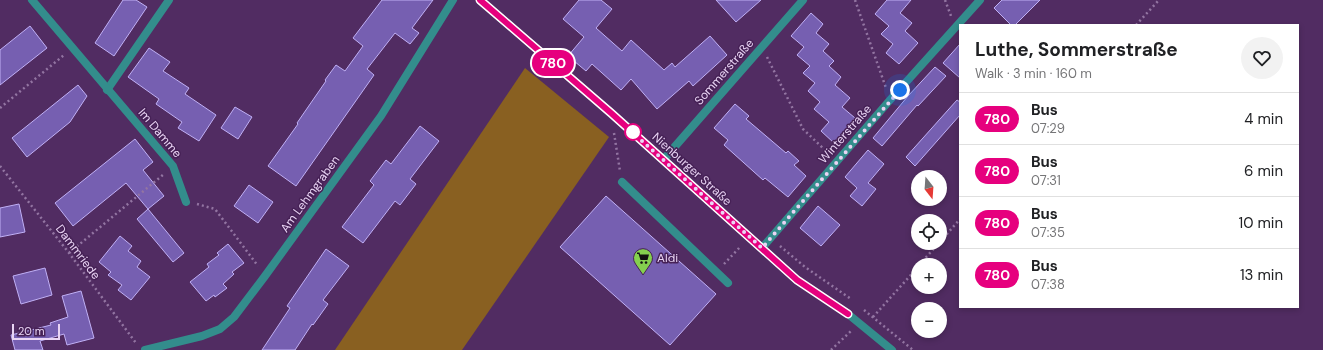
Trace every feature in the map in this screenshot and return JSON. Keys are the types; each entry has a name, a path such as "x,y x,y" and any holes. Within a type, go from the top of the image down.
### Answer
{"street":[{"name":"Im Damme","path":"32,0 173,166 186,202"},
{"path":"107,90 169,0"},
{"name":"Am Lehmgraben","path":"145,350 202,336 220,329 234,318 381,116 453,0"},
{"name":"Nienburger Straße","path":"480,0 611,113 797,280 859,323 892,350"},
{"name":"Sommerstraße","path":"664,160 803,0"},
{"name":"Winterstraße","path":"762,248 890,100 980,0"},
{"path":"622,182 728,283"}],"path":[{"path":"855,0 890,100"},
{"path":"1137,24 1159,0"},
{"path":"762,46 802,129 837,162"},
{"path":"0,108 72,48"},
{"path":"611,113 622,182"},
{"name":"Dammriede","path":"0,166 69,253 136,344"},
{"path":"69,253 173,166"},
{"path":"186,202 215,209 265,276"},
{"path":"947,233 959,220"},
{"path":"716,272 750,237"},
{"path":"926,258 932,250"},
{"path":"831,350 859,323 873,317 911,275"}],"shaded area":[{"path":"525,68 609,137 462,350 335,350"}],"building":[{"path":"123,0 136,0 147,7 114,56 95,43"},
{"path":"382,0 433,0 412,28 419,33 410,44 395,33 367,69 374,75 296,186 268,166 298,124 297,123 336,65 345,71 363,46 353,38"},
{"path":"579,0 601,0 612,9 596,28 622,51 631,40 664,70 672,63 675,67 710,36 727,55 693,86 689,81 657,109 631,79 621,90 592,64 586,71 568,56 584,37 563,19"},
{"path":"716,0 761,0 736,22"},
{"path":"887,0 911,0 900,13 912,23 905,31 918,43 899,64 886,53 893,44 881,34 889,26 875,14"},
{"path":"1002,0 1040,0 1016,24 1010,24 994,8"},
{"path":"811,13 823,24 816,33 829,44 823,51 834,61 829,66 841,77 835,85 850,98 842,107 855,118 834,143 821,131 829,122 814,109 820,102 808,91 815,83 803,73 810,66 797,55 804,47 791,36"},
{"path":"30,26 47,48 0,85 0,50"},
{"path":"959,45 959,77 943,63"},
{"path":"149,48 170,62 163,71 189,88 185,94 216,115 199,141 178,128 182,122 156,104 159,99 128,77"},
{"path":"935,67 946,76 918,106 917,105 882,146 873,138 908,96"},
{"path":"78,85 87,96 70,122 27,157 12,138"},
{"path":"957,100 959,101 959,116 915,166 906,157"},
{"path":"735,104 749,116 746,119 786,153 788,151 799,161 794,165 806,176 788,197 765,178 763,180 724,145 728,140 714,128"},
{"path":"235,107 252,117 238,139 221,128"},
{"path":"420,126 439,141 410,179 416,184 400,205 395,201 363,243 342,227 374,185 370,181 386,160 391,164"},
{"path":"135,139 153,162 143,170 164,196 148,209 126,183 73,226 55,203"},
{"path":"868,150 884,164 868,183 876,189 862,206 850,196 857,188 845,177"},
{"path":"249,185 273,202 258,223 234,206"},
{"path":"606,196 716,294 670,345 560,247"},
{"path":"19,204 25,232 0,237 0,208"},
{"path":"818,206 840,225 821,246 800,228"},
{"path":"148,209 184,253 173,262 137,219"},
{"path":"120,236 132,246 128,251 141,261 137,267 150,277 131,300 118,290 122,285 108,275 111,272 99,262"},
{"path":"228,244 244,263 232,272 234,274 223,284 227,288 215,297 214,295 206,301 190,282 209,267 207,264 219,255 217,253"},
{"path":"326,249 349,266 323,300 328,304 313,325 312,324 295,350 262,350 290,308 287,306"},
{"path":"45,268 52,295 21,304 13,276"},
{"path":"81,291 94,338 67,345 64,334 40,341 43,350 15,350 11,335 51,325 50,323 68,317 62,296"}],"bus line":[{"name":"780","path":"480,0 611,113 797,280 848,314"}],"place":[{"name":"Aldi","path":"643,275"}],"route":[{"path":"633,132 762,248 900,90"}]}
